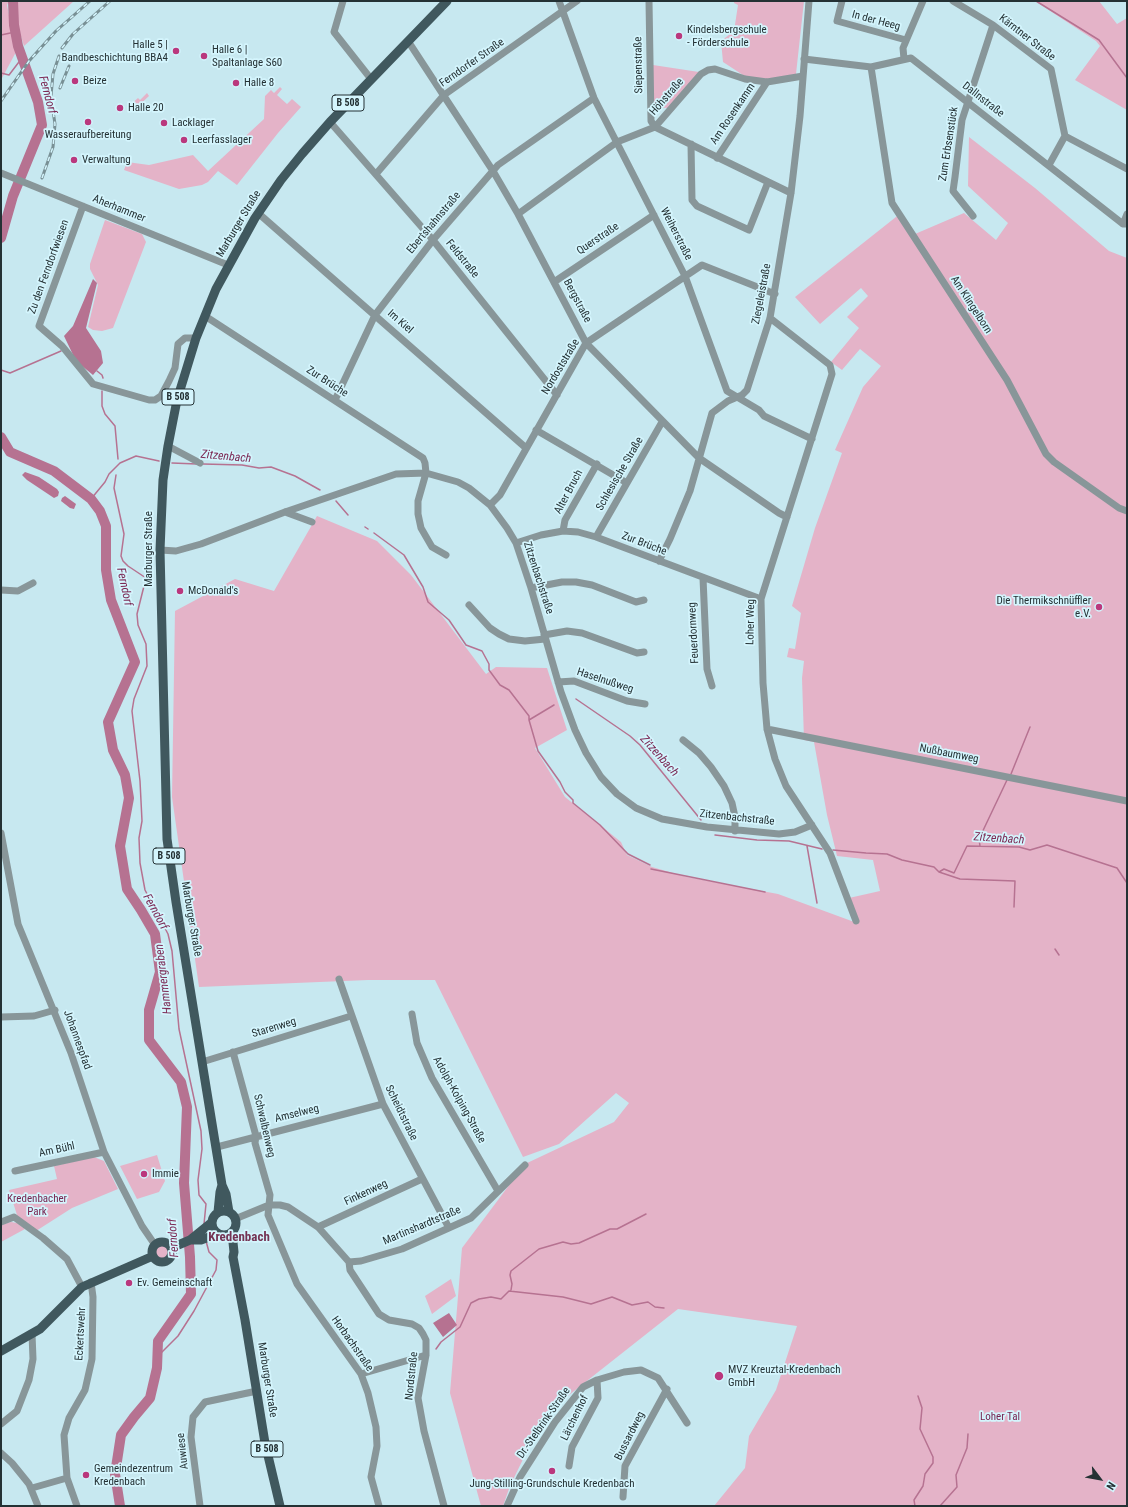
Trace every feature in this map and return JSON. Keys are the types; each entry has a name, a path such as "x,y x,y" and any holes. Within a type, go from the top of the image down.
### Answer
{"main road":[{"name":"Marburger Straße","path":"229,1212 226,1194 222,1185 167,839 160,550 163,480 168,446 177,400 196,338 228,265 258,213 281,180 330,122 447,1"},
{"name":"Marburger Straße","path":"218,1212 222,1185"},
{"path":"218,1212 229,1212"},
{"name":"B 508","path":"218,1212 214,1216 211,1224 224,1234"},
{"name":"B 508","path":"229,1212 235,1219"},
{"path":"190,1240 201,1240 224,1234 236,1226 235,1219"},
{"path":"171,1248 190,1240 211,1224"},
{"name":"Marburger Straße","path":"224,1234 229,1253 233,1257 244,1312 265,1443 280,1506"},
{"path":"164,1242 171,1248 171,1256 166,1261 158,1261 153,1256 152,1250 155,1245 164,1242"},
{"path":"1,1351 32,1334 82,1287 153,1256"}],"street":[{"path":"343,1 334,32 371,79"},
{"name":"Weiherstraße","path":"559,1 564,11 594,98 618,142 685,276 727,391 759,410 764,416 812,439"},
{"name":"Ferndorfer Straße","path":"376,174 444,96 577,1"},
{"name":"Siepenstraße","path":"649,1 651,121 655,127"},
{"name":"Ziegeleistraße","path":"658,561 670,539 690,491 712,413 728,401 742,395 747,390 770,318 791,193 809,1"},
{"name":"In der Heeg","path":"842,1 837,21 906,40"},
{"path":"804,59 871,67 904,59 903,48 923,1"},
{"name":"Kärntner Straße","path":"954,1 993,25 1051,69 1064,136"},
{"name":"Zum Erbsenstück","path":"973,216 954,191 962,120 993,25"},
{"name":"Bergstraße","path":"408,41 493,171 518,214 586,343 699,458 787,517"},
{"name":"Dallnstraße","path":"904,59 912,58 1125,224"},
{"name":"Am Klingelborn","path":"871,67 892,203 1006,380 1046,454 1054,462 1119,508 1127,511"},
{"name":"Höhstraße","path":"518,214 618,142 655,127 702,74 708,70 715,69 745,79 767,82 803,76"},
{"name":"Am Rosenkamm","path":"717,158 767,82"},
{"name":"Ebertshahnstraße","path":"335,400 375,315 433,240 498,165 594,98"},
{"name":"Feldstraße","path":"330,122 433,240 557,394"},
{"name":"Am Rosenkamm","path":"655,127 791,193"},
{"path":"1049,165 1064,136 1127,169"},
{"path":"691,144 692,200 697,206 749,230 768,182"},
{"name":"Aherhammer","path":"1,173 228,265"},
{"name":"Zu den Ferndorfwiesen","path":"83,206 39,326 62,346 94,384 149,400 155,400 161,396 169,381 175,368 178,344 181,340 185,338 196,338"},
{"name":"Im Kiel","path":"258,213 526,448"},
{"name":"Querstraße","path":"554,282 654,214"},
{"path":"1125,224 1127,214"},
{"name":"Nordoststraße","path":"490,506 500,495 586,343 702,265 774,294"},
{"name":"Zur Brüche","path":"205,316 423,458 426,463 426,473"},
{"name":"Loher Weg","path":"770,318 830,365 832,374 761,599 762,671 767,729 775,759 786,786 830,853 856,921"},
{"name":"Schlesische Straße","path":"596,537 662,422"},
{"name":"Alter Bruch","path":"536,430 597,464 627,483"},
{"path":"168,446 200,463"},
{"name":"Alter Bruch","path":"563,531 565,520 597,464"},
{"name":"Zitzenbachstraße","path":"160,550 176,551 201,544 384,477 411,472 426,473 458,482 470,488 490,506 507,528 516,544 531,588 558,682 574,730 601,777 617,794 636,808 662,820 735,831 766,833 793,833 812,825"},
{"path":"426,473 418,501 418,514 421,528 432,547 446,556"},
{"path":"285,512 312,522"},
{"name":"Zur Brüche","path":"516,544 542,534 563,531 578,532 596,537 761,599"},
{"name":"Feuerdornweg","path":"703,578 707,669 712,686"},
{"path":"531,588 562,582 576,582 592,586 636,602 644,600"},
{"path":"1,590 18,591 33,583"},
{"path":"469,605 490,628 509,639 524,641 567,631 582,633 637,653 644,652"},
{"name":"Haselnußweg","path":"558,682 574,681 627,701 645,704"},
{"name":"Nußbaumweg","path":"767,729 1127,801"},
{"path":"683,740 707,762 724,786 732,803 735,817 735,831"},
{"name":"Johannespfad","path":"1,833 18,924 55,1010 104,1152 142,1226 155,1245"},
{"name":"Scheidtstraße","path":"339,979 383,1104 449,1228"},
{"path":"1,1017 34,1016 55,1010"},
{"name":"Adolph-Kolping-Straße","path":"412,1014 417,1043 432,1078 498,1192"},
{"name":"Starenweg","path":"202,1062 351,1016"},
{"name":"Schwalbenweg","path":"233,1052 256,1136 255,1143 270,1195 268,1206"},
{"name":"Amselweg","path":"217,1147 383,1104"},
{"name":"Am Bühl","path":"15,1171 104,1152"},
{"name":"Martinshardtstraße","path":"349,1262 361,1261 402,1249 471,1218 525,1165"},
{"name":"Finkenweg","path":"318,1227 422,1179"},
{"path":"235,1219 268,1206 280,1205 288,1207 318,1227 349,1262"},
{"name":"Horbachstraße","path":"268,1206 268,1215 297,1284 361,1374 368,1393 376,1427 377,1446 371,1477 379,1506"},
{"path":"1,1222 14,1217 67,1259 82,1287"},
{"name":"Nordstraße","path":"349,1262 350,1270 379,1314 389,1320 405,1322 419,1328 426,1340 426,1355 418,1398 424,1431 444,1506"},
{"name":"Eckertswehr","path":"77,1506 67,1478 64,1435 66,1427 85,1390 92,1359 93,1297 91,1282"},
{"path":"1,1424 17,1411 29,1380 33,1359 32,1334"},
{"path":"361,1374 426,1355"},
{"name":"Dr.-Stelbrink-Straße","path":"507,1506 517,1482 555,1422 583,1388 597,1380 624,1372 641,1370 658,1378 667,1389 687,1423"},
{"name":"Lärchenhof","path":"569,1466 572,1447 598,1398 597,1380"},
{"name":"Bussardweg","path":"624,1497 625,1466 667,1389"},
{"name":"Auwiese","path":"200,1506 191,1437 193,1417 205,1402 257,1391"},
{"path":"1,1453 12,1463 32,1488 38,1506"},
{"path":"32,1488 67,1478"}],"green space":[{"path":"1,1 9,1 7,5 16,52 1,80"},
{"path":"16,1 74,1 24,46 16,21 14,7"},
{"path":"734,1 804,1 796,74 766,80 746,77 723,62 721,41 734,31 738,5 734,3"},
{"path":"1035,1 1099,1 1117,24 1127,18 1127,110 1075,80 1100,46 1096,41"},
{"path":"653,65 699,72 668,108 653,107"},
{"path":"280,87 282,89 277,95 287,104 292,99 301,107 278,133 237,185 218,171 208,182 202,185 179,189 124,170 127,162 149,165 193,155 208,171 264,119 265,96 271,90 274,93"},
{"path":"147,93 149,96 134,110 130,105 138,98 140,100"},
{"name":"Loher Tal","path":"969,137 1035,188 1109,251 1127,258 1127,1506 714,1506 745,1468 749,1436 776,1390 797,1326 678,1309 545,1414 510,1486 503,1506 481,1506 450,1393 462,1248 525,1164 614,1122 629,1103 616,1093 559,1144 523,1157 435,980 368,980 199,987 172,797 175,611 235,579 274,591 317,516 377,541 411,575 486,674 496,667 547,668 567,730 535,748 565,797 621,842 627,855 652,867 687,877 778,894 857,923 849,898 880,891 873,860 837,856 827,815 814,742 804,740 802,678 804,661 787,657 789,648 795,649 801,613 792,606 815,528 842,453 835,450 863,387 881,366 860,349 842,370 831,362 859,328 847,317 868,296 861,288 820,324 795,297 901,213 915,234 964,213 996,240 1008,223 968,186"},
{"path":"105,220 142,234 146,242 113,328 102,331 93,330 88,327 98,285 90,269 90,264"},
{"name":"Immie","path":"157,1155 165,1181 159,1192 137,1199 120,1166"},
{"name":"Kredenbacher Park","path":"94,1157 104,1161 118,1189 72,1208 36,1231 18,1218 9,1190 57,1179 54,1166"},
{"path":"11,1222 17,1223 25,1229 1,1242 1,1225"},
{"path":"162,1242 169,1245 172,1252 169,1259 162,1262 155,1259 152,1252 155,1245"},
{"path":"451,1279 456,1296 432,1314 425,1296"}],"shaded area":[{"path":"93,279 97,283 86,328 101,351 103,363 93,375 76,361 64,336 73,326"},
{"path":"25,472 39,477 57,489 59,492 58,496 54,498 27,480 22,475"},
{"path":"65,496 76,504 74,509 70,508 61,501"},
{"path":"449,1313 457,1325 443,1337 433,1323"}],"waterway":[{"name":"Ferndorf","path":"1,238 13,196 42,125 38,102 18,46 14,25 13,1"},
{"path":"1036,1 1099,40 1127,78"},
{"path":"1,35 15,32"},
{"path":"1,73 9,75 22,58"},
{"path":"1,370 10,373 61,351"},
{"path":"97,371 103,378"},
{"name":"Hammergraben","path":"102,391 102,406 105,414 115,426 118,459"},
{"name":"Ferndorf","path":"1,437 10,452 54,471 91,499 100,511 106,526 106,570 111,600 135,662 108,722 113,750 125,775 129,798 120,846 127,889 155,934 160,972 149,1010 149,1040 181,1082 187,1107 184,1183 190,1257 191,1294 158,1341 157,1368 150,1398 121,1435 115,1474 120,1506"},
{"name":"Zitzenbach","path":"91,499 105,482 109,474 120,463 136,456 159,461"},
{"name":"Zitzenbach","path":"172,463 197,464"},
{"name":"Zitzenbach","path":"203,464 242,465 259,468 271,467 295,476 320,490"},
{"name":"Hammergraben","path":"116,475 114,488 124,534 121,556 123,561 128,566 146,578 137,614 138,625 146,644 147,666 134,699 132,711 140,781 142,821 139,838 140,863 145,890 168,934 172,951 179,1029 201,1131 202,1149 198,1180 199,1195 206,1204 204,1224"},
{"name":"Zitzenbach","path":"336,501 348,515"},
{"name":"Zitzenbach","path":"374,533 404,555 423,587 428,602 449,620 466,645 482,651 489,664 489,670 500,685 509,690 529,716 529,720 554,705"},
{"name":"Zitzenbach","path":"576,699 630,736 640,745 701,820"},
{"path":"529,720 538,751 560,782 565,792 573,800 573,803 600,825 628,854 650,865"},
{"path":"1011,774 1030,727"},
{"path":"980,846 979,839 1007,780"},
{"name":"Zitzenbach","path":"715,835 757,840 789,841 822,849"},
{"name":"Zitzenbach","path":"833,850 887,854 902,860 934,867 939,872 944,869 954,873 967,846 1019,847 1030,850 1047,845 1117,868 1127,883"},
{"path":"807,846 817,903"},
{"path":"651,869 765,892"},
{"path":"939,872 960,879 1015,881 1014,907"},
{"path":"1055,949 1059,955"},
{"path":"511,1290 511,1271 539,1249 563,1242 571,1244 579,1243 610,1229 617,1229 646,1214"},
{"name":"Hammergraben","path":"157,1357 178,1336 194,1311 216,1270 217,1260 209,1252 206,1241"},
{"path":"436,1349 441,1342 460,1327 471,1303 479,1299 491,1297 501,1299 509,1291 563,1297 591,1304 612,1297 632,1305 648,1302 655,1307 664,1308"},
{"path":"915,1506 914,1500 923,1486 925,1474 933,1463 933,1457 920,1429 922,1408 918,1396"},
{"path":"940,1506 957,1487 956,1475 967,1448 968,1434"}],"railway":[{"path":"1,101 29,61 56,31 90,1"},
{"path":"62,48 73,34 110,1"},
{"path":"51,96 53,74 59,56"},
{"path":"60,88 69,66"},
{"path":"42,178 53,147 55,124 53,111"}],"place":[{"name":"Kindelsbergschule - Förderschule","path":"679,36"},
{"name":"Halle 5 | Bandbeschichtung BBA4","path":"176,51"},
{"name":"Halle 6 | Spaltanlage S60","path":"204,56"},
{"name":"Beize","path":"75,81"},
{"name":"Halle 8","path":"236,83"},
{"name":"Halle 20","path":"120,108"},
{"name":"Wasseraufbereitung","path":"88,122"},
{"name":"Lacklager","path":"164,123"},
{"name":"Leerfasslager","path":"184,140"},
{"name":"Verwaltung","path":"74,160"},
{"name":"McDonald's","path":"180,591"},
{"name":"Die Thermikschnüffler e.V.","path":"1099,607"},
{"name":"Immie","path":"144,1174"},
{"name":"Ev. Gemeinschaft","path":"129,1283"},
{"name":"MVZ Kreuztal-Kredenbach GmbH","path":"719,1376"},
{"name":"Jung-Stilling-Grundschule Kredenbach","path":"552,1471"},
{"name":"Gemeindezentrum Kredenbach","path":"86,1475"}],"district":[{"name":"Kredenbach","path":"239,1238"}]}
